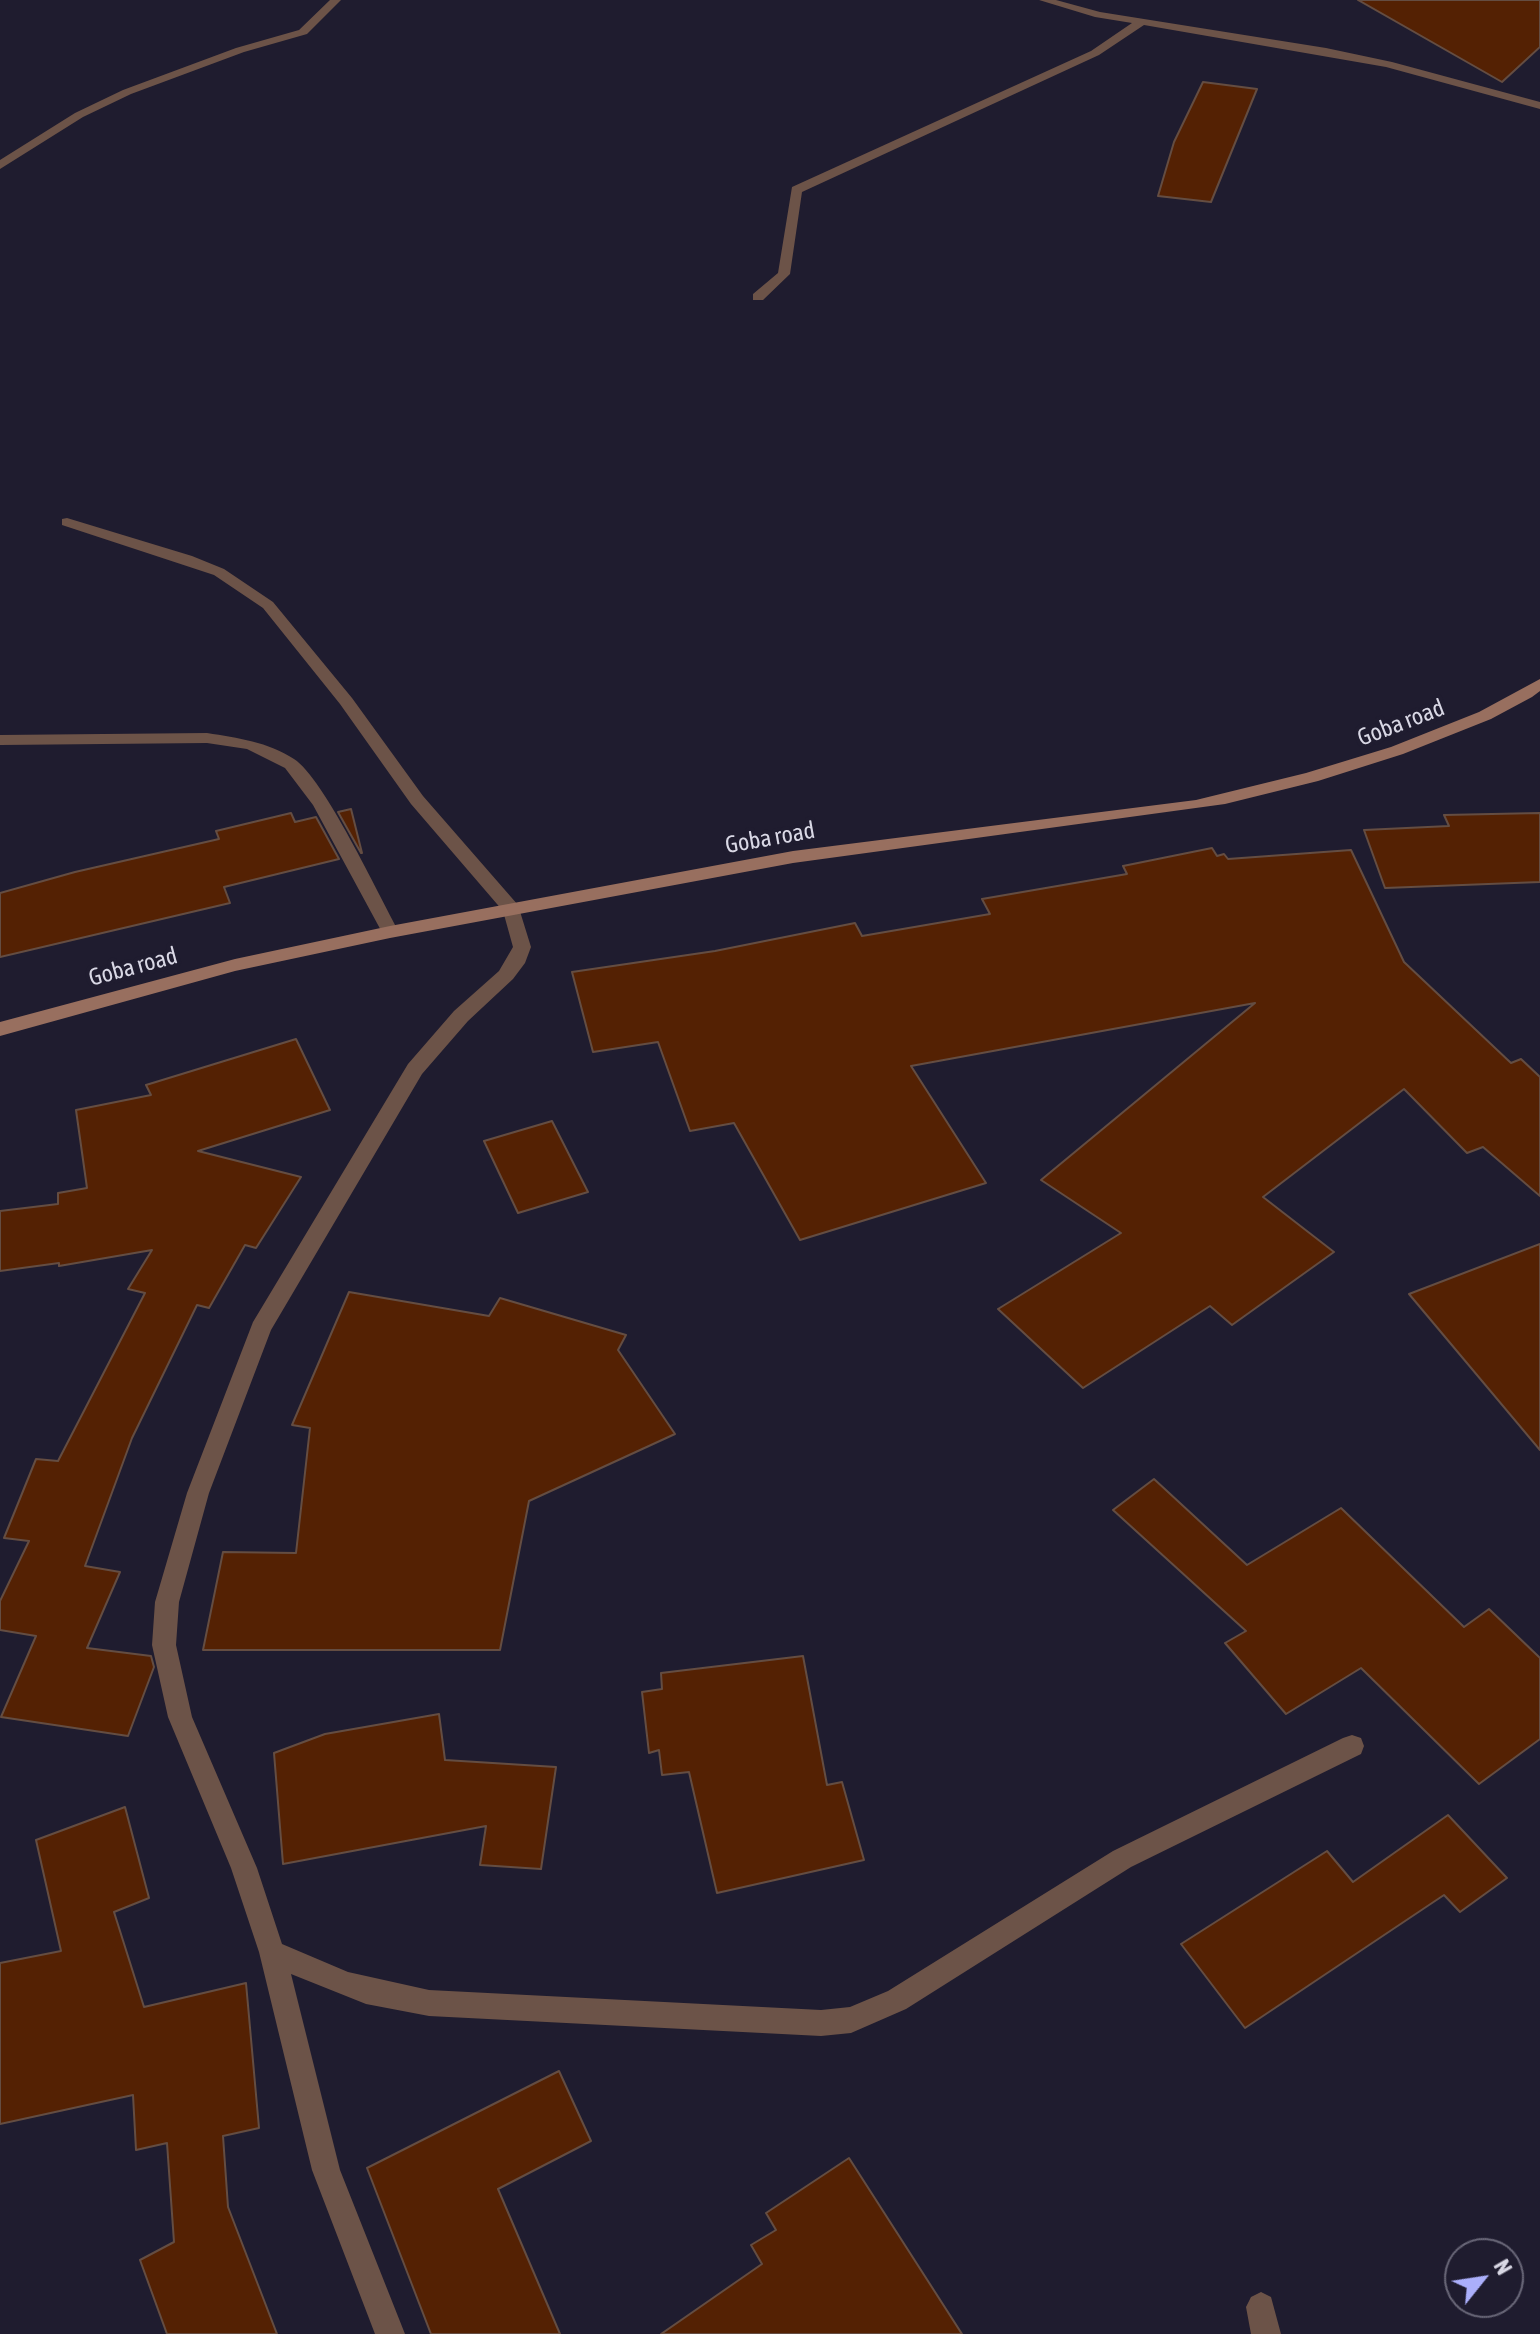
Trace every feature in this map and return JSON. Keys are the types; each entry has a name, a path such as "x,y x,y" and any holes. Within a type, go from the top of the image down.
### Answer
{"main road":[{"name":"Goba road","path":"0,1029 235,965 512,909 793,857 1196,805 1258,792 1359,765 1467,724 1512,704 1540,684"}],"street":[{"path":"0,165 79,115 127,92 240,50 303,32 336,0"},
{"path":"1044,0 1099,15 1372,60 1540,106"},
{"path":"758,297 784,274 793,196 803,185 1095,53 1143,21"},
{"path":"67,522 219,572 268,605 346,701 417,800 512,909 522,947 516,963 461,1016 415,1069 261,1328 198,1493 167,1602 164,1645 180,1717 244,1868 272,1952 326,2170 390,2334"},
{"path":"0,740 207,738 251,745 291,764 321,804 390,932"},
{"path":"272,1952 346,1986 383,1997 429,2003 821,2023 851,2020 897,2000 1122,1859 1352,1746"}],"building":[{"path":"1358,0 1540,0 1540,47 1502,82"},
{"path":"1203,82 1257,89 1211,202 1158,196 1174,142"},
{"path":"351,809 362,853 338,812"},
{"path":"291,813 295,822 316,817 339,859 224,887 230,903 0,957 0,893 75,872 219,839 216,831"},
{"path":"1540,813 1540,882 1385,888 1364,830 1449,826 1444,815"},
{"path":"1212,848 1217,856 1224,854 1228,859 1351,850 1404,962 1511,1063 1521,1059 1540,1077 1540,1196 1483,1147 1467,1153 1404,1089 1263,1197 1334,1252 1232,1325 1210,1306 1083,1388 998,1309 1121,1233 1041,1180 1255,1003 911,1066 986,1183 800,1240 734,1123 690,1131 658,1042 593,1052 572,972 715,951 855,923 862,936 990,914 982,899 1127,874 1123,866"},
{"path":"296,1039 330,1110 198,1151 301,1177 256,1248 245,1245 209,1308 197,1305 132,1438 85,1566 120,1572 87,1648 151,1656 154,1667 128,1736 1,1717 36,1636 0,1630 0,1601 29,1541 4,1538 36,1459 58,1461 145,1293 128,1289 152,1250 59,1266 59,1263 0,1271 0,1211 58,1204 58,1193 87,1188 76,1110 151,1095 146,1085"},
{"path":"552,1121 588,1192 518,1213 484,1141"},
{"path":"1540,1244 1540,1450 1409,1294"},
{"path":"349,1292 489,1316 500,1298 626,1335 618,1350 675,1434 529,1501 500,1650 203,1650 223,1552 296,1553 310,1428 292,1425"},
{"path":"1154,1479 1247,1565 1341,1508 1464,1627 1489,1609 1540,1658 1540,1739 1479,1784 1361,1668 1286,1714 1225,1643 1246,1631 1113,1510"},
{"path":"803,1656 827,1785 842,1782 864,1860 717,1893 689,1772 662,1775 659,1750 649,1753 642,1692 662,1689 661,1673"},
{"path":"439,1714 445,1760 556,1767 541,1869 480,1865 486,1826 283,1864 274,1753 325,1734"},
{"path":"125,1807 149,1898 114,1912 144,2007 246,1983 259,2128 223,2136 228,2207 277,2334 167,2334 140,2260 174,2242 167,2143 136,2150 133,2095 0,2124 0,1963 61,1951 36,1840"},
{"path":"1448,1815 1507,1878 1460,1912 1444,1895 1245,2028 1181,1944 1327,1851 1353,1882"},
{"path":"559,2071 591,2141 498,2189 560,2334 431,2334 367,2168"},
{"path":"849,2158 962,2334 661,2334 762,2264 751,2245 776,2230 766,2213"}]}
